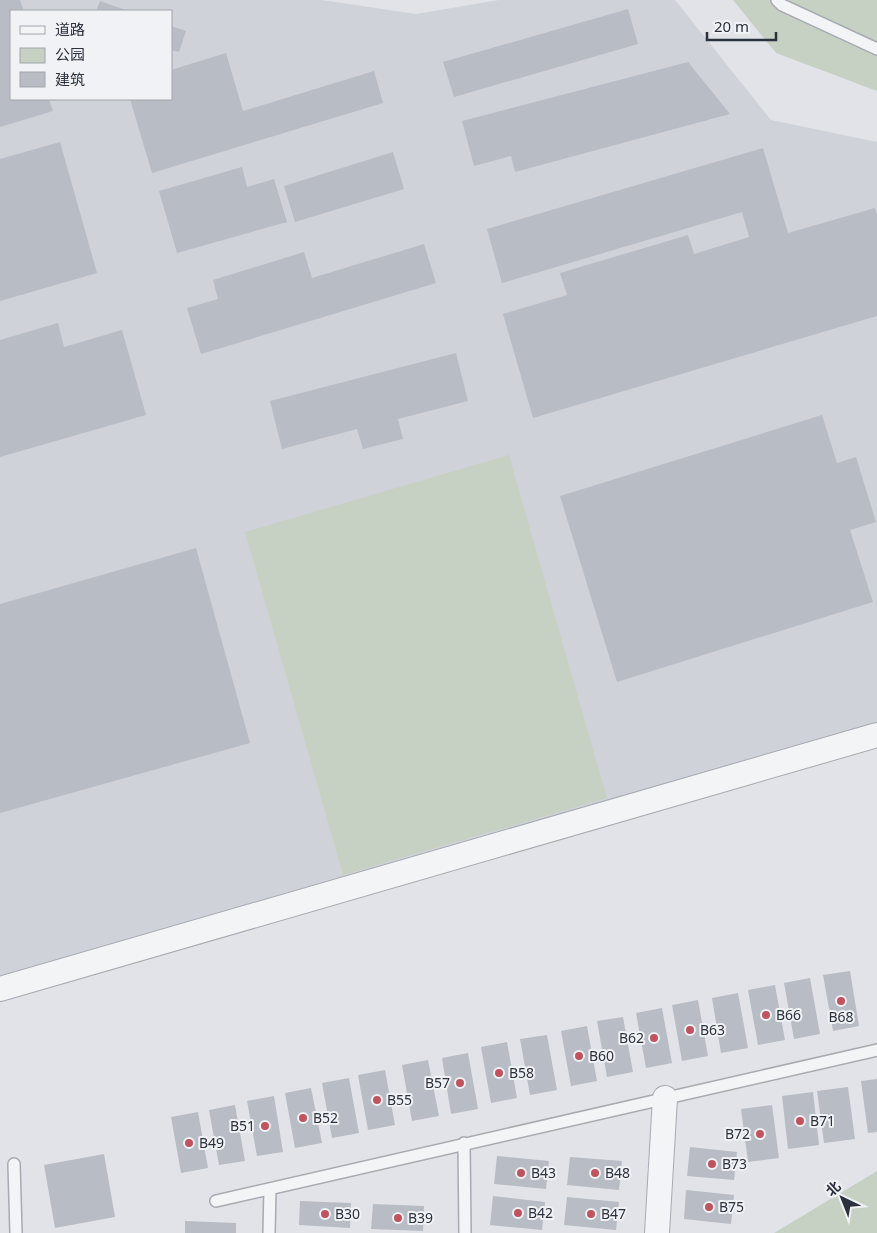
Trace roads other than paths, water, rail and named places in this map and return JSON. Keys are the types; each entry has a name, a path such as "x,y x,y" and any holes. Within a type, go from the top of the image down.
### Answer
{"street":[{"path":"0,989 877,735"},
{"path":"656,1233 665,1098"}],"lane":[{"path":"777,0 782,5 877,49"},
{"path":"216,1201 877,1050"},
{"path":"464,1143 465,1233"},
{"path":"14,1164 16,1233"},
{"path":"268,1233 270,1189"}],"place":[{"name":"B68","path":"841,1001"},
{"name":"B66","path":"766,1015"},
{"name":"B63","path":"690,1030"},
{"name":"B62","path":"654,1038"},
{"name":"B60","path":"579,1056"},
{"name":"B58","path":"499,1073"},
{"name":"B57","path":"460,1083"},
{"name":"B55","path":"377,1100"},
{"name":"B52","path":"303,1118"},
{"name":"B71","path":"800,1121"},
{"name":"B51","path":"265,1126"},
{"name":"B72","path":"760,1134"},
{"name":"B49","path":"189,1143"},
{"name":"B73","path":"712,1164"},
{"name":"B43","path":"521,1173"},
{"name":"B48","path":"595,1173"},
{"name":"B75","path":"709,1207"},
{"name":"B42","path":"518,1213"},
{"name":"B30","path":"325,1214"},
{"name":"B47","path":"591,1214"},
{"name":"B39","path":"398,1218"}]}
